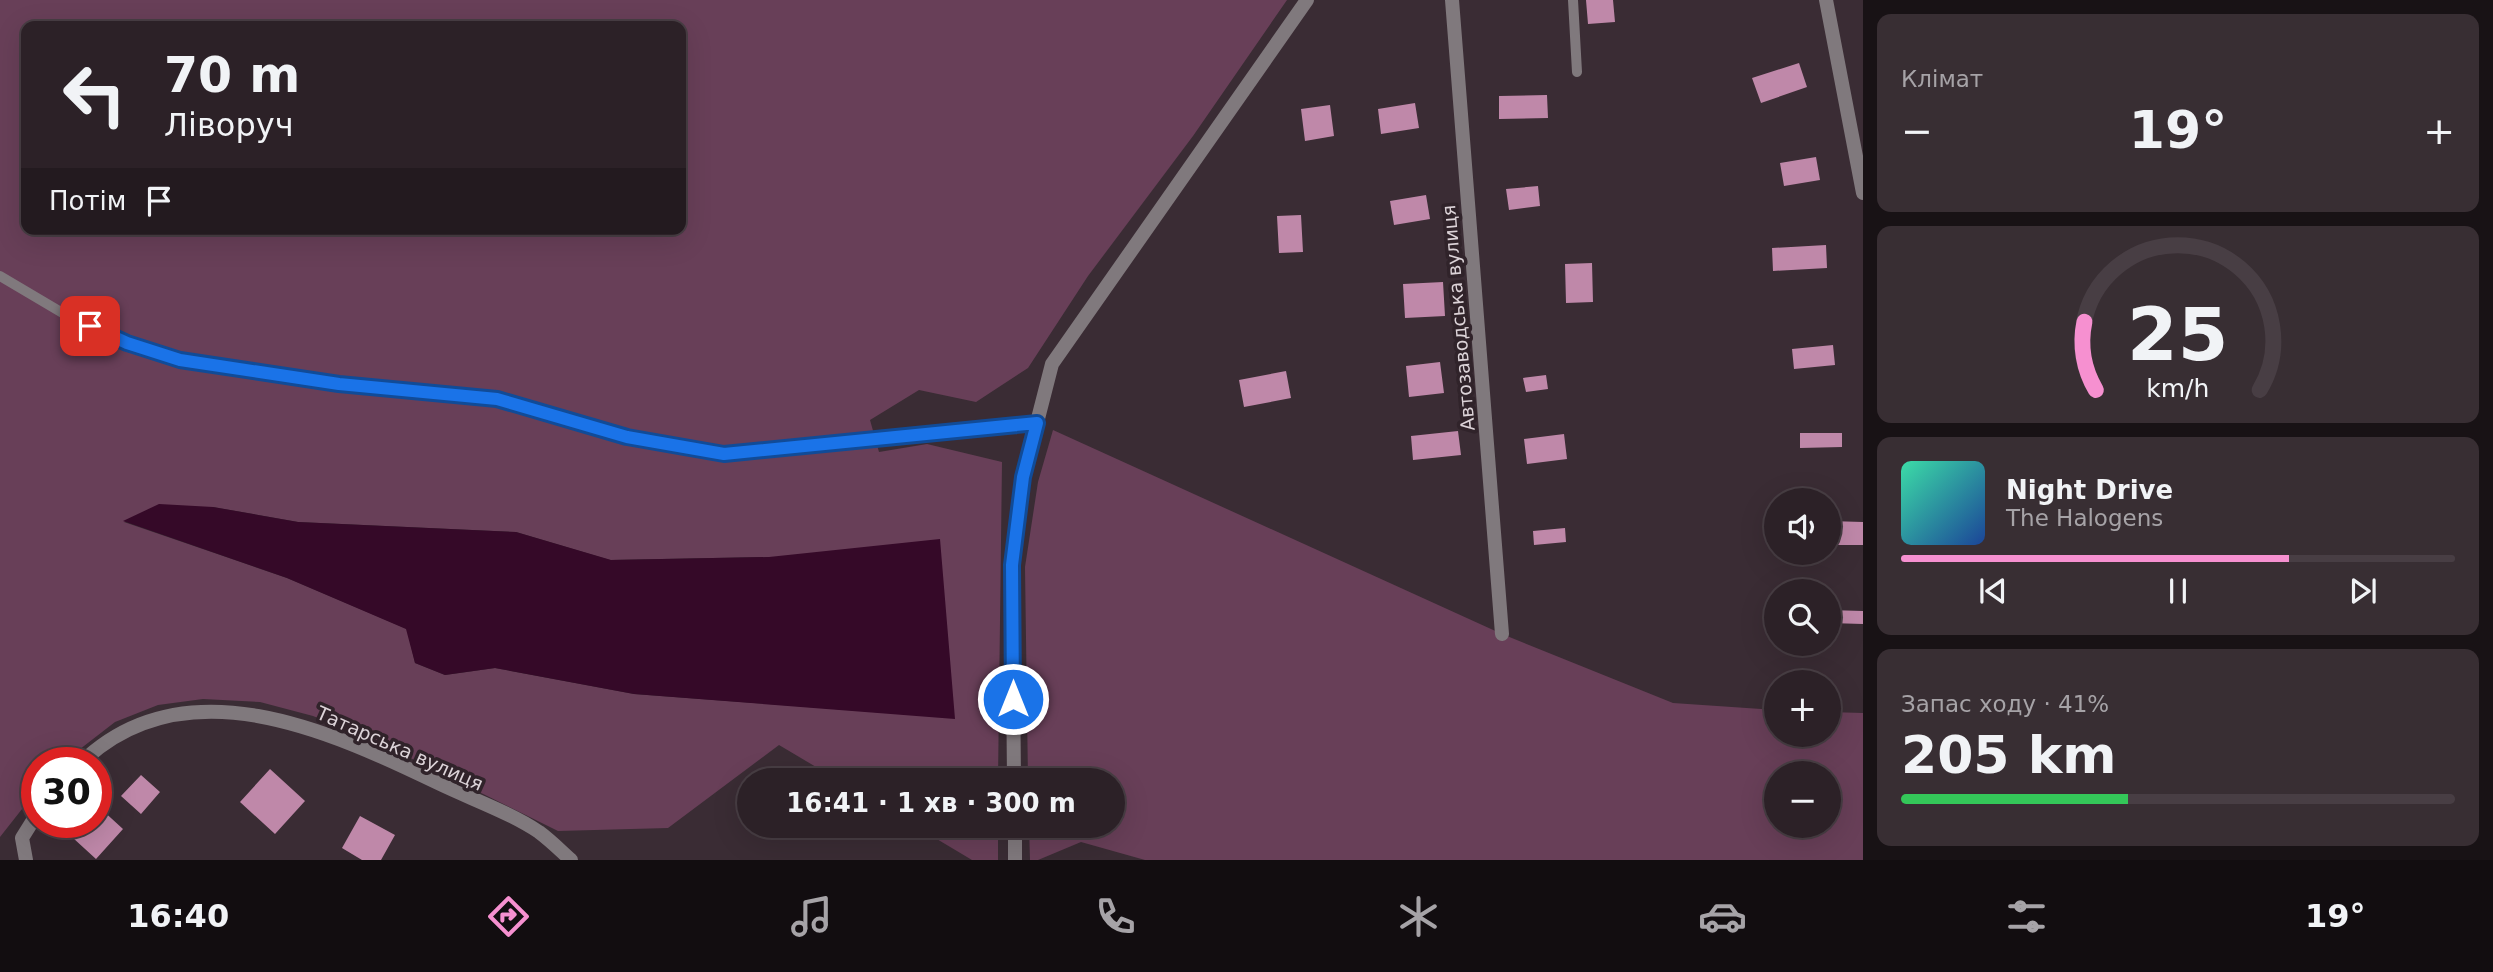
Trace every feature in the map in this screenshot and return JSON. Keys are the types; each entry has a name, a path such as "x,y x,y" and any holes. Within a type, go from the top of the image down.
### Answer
{"street":[{"path":"1014,768 1012,565 1023,477 1052,364 1307,0"},
{"name":"Автозаводська вулиця","path":"1452,0 1502,634"},
{"path":"1826,0 1863,193"},
{"name":"Татарська вулиця","path":"101,747 118,734 160,718 204,711 254,714 306,726 402,766 538,832 571,860"},
{"path":"22,838 26,860"},
{"path":"1015,838 1015,860"}],"lane":[{"path":"1573,0 1577,72"},
{"path":"0,276 71,318 127,343 180,360 339,384 497,399 627,437 724,454 1037,423"}],"shaded area":[{"path":"0,0 1287,0 1193,136 1088,276 1028,368 976,402 919,390 870,420 879,452 927,444 1002,462 998,768 818,768 779,745 748,768 737,768 737,776 668,828 558,831 376,741 313,716 260,702 203,699 158,705 115,722 83,747 21,747 21,810 0,837","holes":["213,507 298,522 516,532 610,560 769,557 954,718 634,694 495,668 445,675 415,663 407,629 287,578 124,522"]},
{"path":"1053,430 1502,634 1673,703 1764,709 1764,747 1841,747 1841,712 1863,713 1863,860 1145,860 1081,842 1038,860 1030,860 1029,838 1125,838 1125,768 1028,768 1025,567 1038,482"},
{"path":"159,504 213,507 298,522 516,532 611,560 769,557 940,539 955,719 634,694 495,668 445,675 415,663 406,629 287,578 123,521"},
{"path":"935,838 998,838 998,860 972,860"}],"building":[{"path":"1586,0 1613,0 1615,22 1588,24"},
{"path":"1799,63 1807,87 1761,103 1752,78"},
{"path":"1547,95 1548,118 1499,119 1499,96"},
{"path":"1415,103 1419,128 1381,134 1378,109"},
{"path":"1330,105 1334,136 1305,141 1301,109"},
{"path":"1816,157 1820,180 1784,186 1780,163"},
{"path":"1538,186 1540,206 1509,210 1506,189"},
{"path":"1426,195 1430,219 1394,225 1390,201"},
{"path":"1301,215 1303,252 1279,253 1277,216"},
{"path":"1826,245 1827,268 1773,271 1772,248"},
{"path":"1592,263 1593,302 1566,303 1565,264"},
{"path":"1443,282 1445,316 1405,318 1403,284"},
{"path":"1833,345 1835,365 1794,369 1792,349"},
{"path":"1440,362 1444,393 1409,397 1406,366"},
{"path":"1286,371 1291,398 1244,407 1239,380"},
{"path":"1546,375 1548,389 1526,392 1523,378"},
{"path":"1458,431 1461,455 1413,460 1411,436"},
{"path":"1800,433 1842,433 1842,447 1800,448"},
{"path":"1564,434 1567,459 1527,464 1524,439"},
{"path":"1841,521 1863,522 1863,545 1841,545"},
{"path":"1565,528 1566,542 1534,545 1533,531"},
{"path":"1841,610 1863,611 1863,624 1841,623"},
{"path":"270,769 305,801 275,834 240,802"},
{"path":"141,775 160,792 141,814 121,796"},
{"path":"360,816 395,835 381,860 362,860 342,848"},
{"path":"112,819 123,829 96,859 73,838 112,838"}],"route":[{"path":"90,326 127,343 180,360 339,384 448,392 497,399 627,437 724,454 965,428 1037,423 1023,477 1012,565 1013,699"}]}
